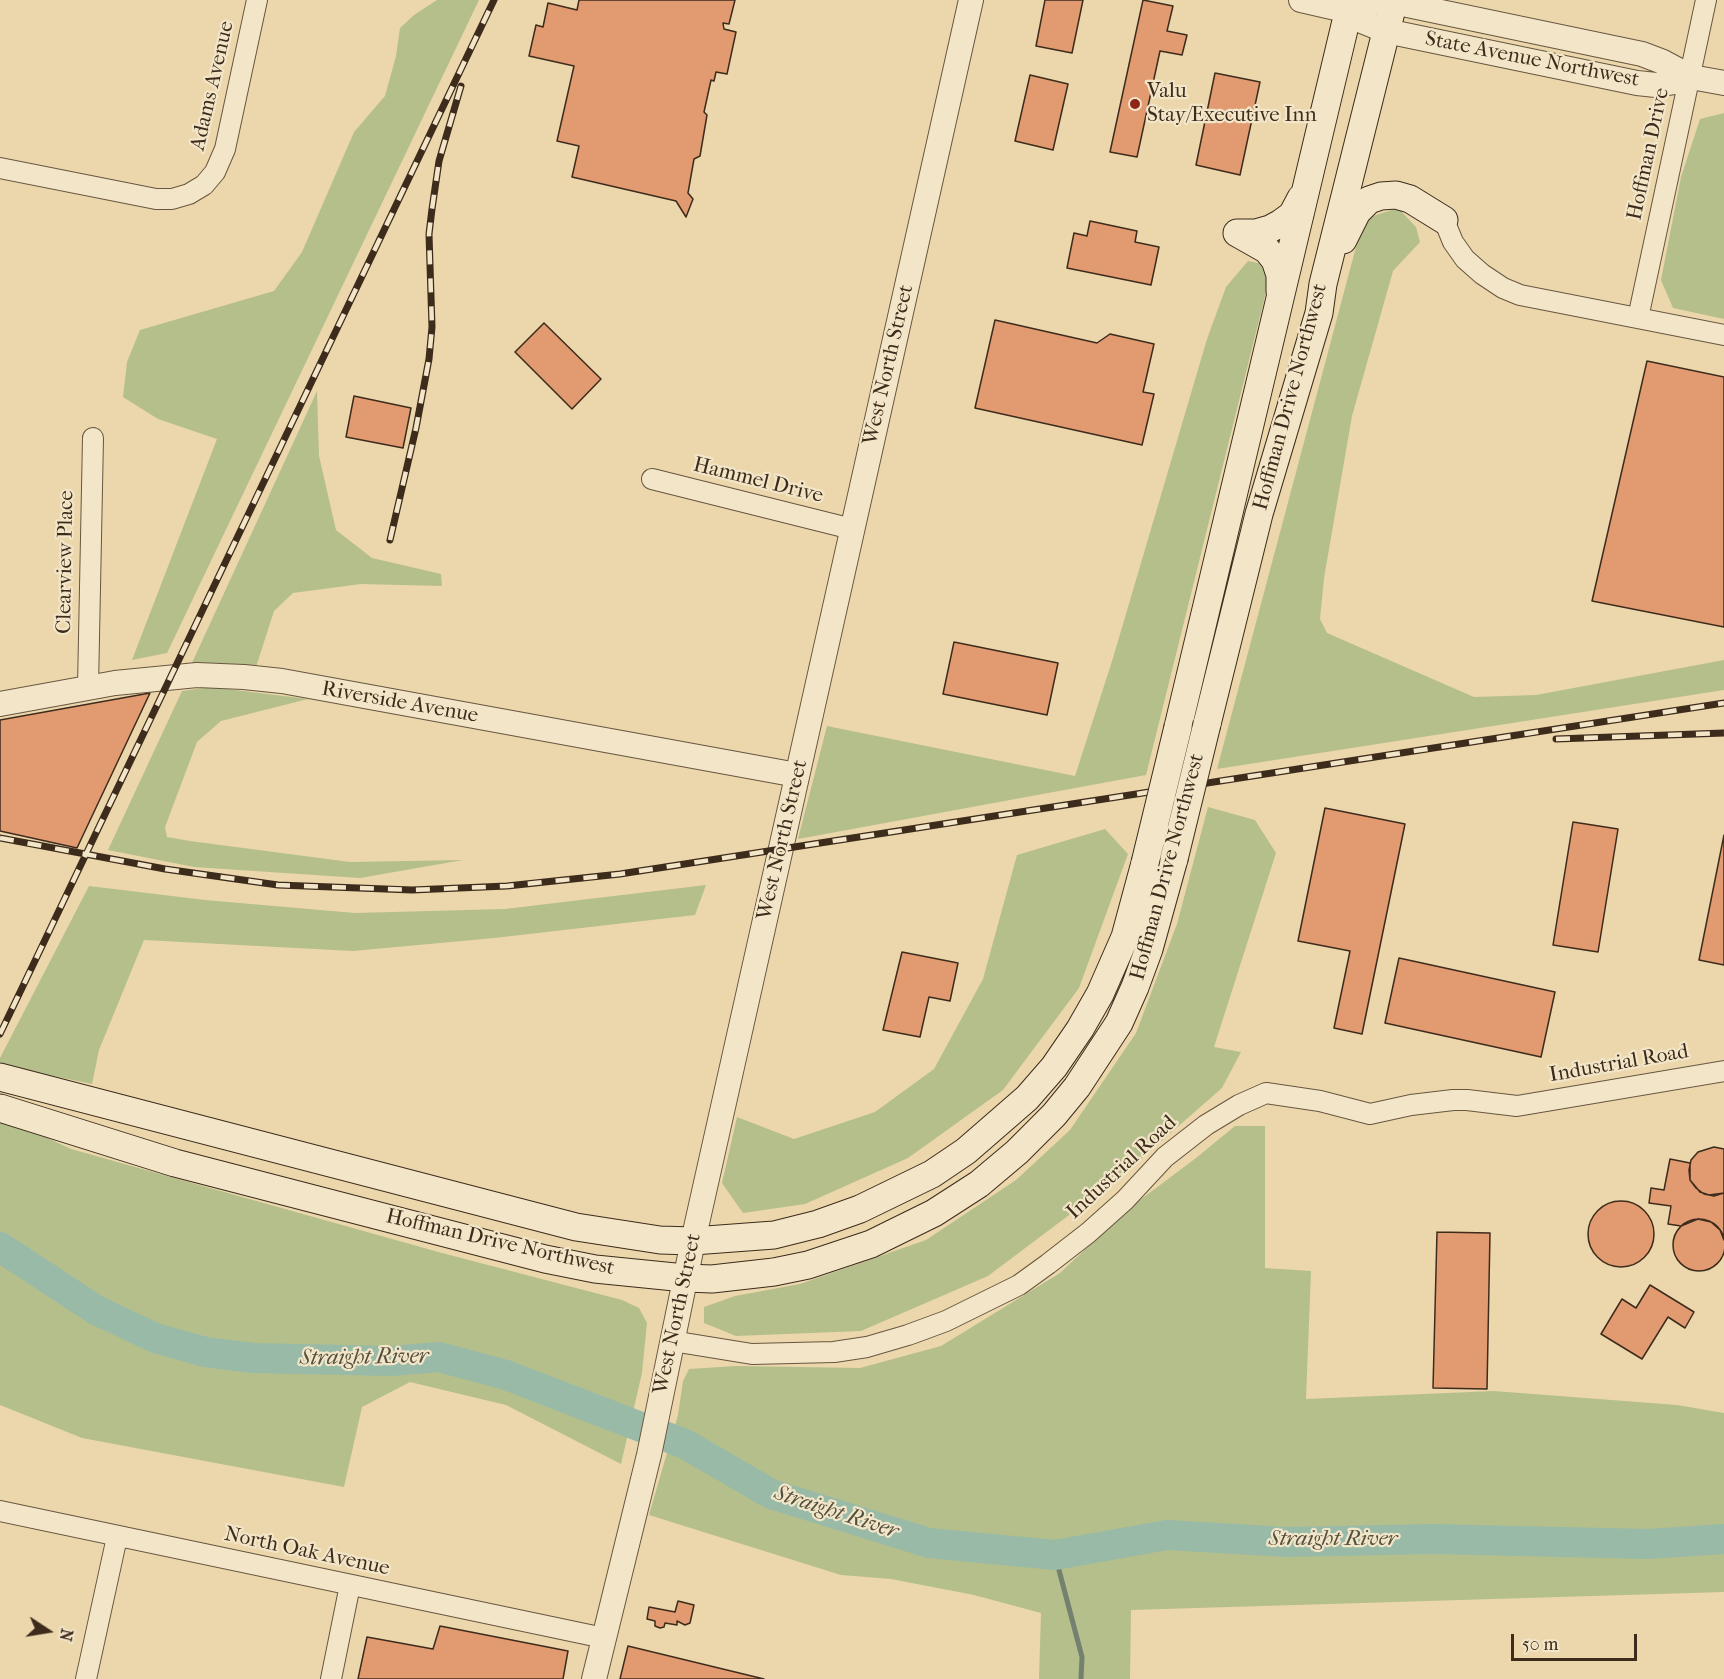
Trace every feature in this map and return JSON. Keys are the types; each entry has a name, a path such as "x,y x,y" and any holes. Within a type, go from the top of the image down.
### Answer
{"main road":[{"name":"Hoffman Drive Northwest","path":"0,1108 175,1163 545,1258 595,1269 685,1278 712,1279 774,1272 871,1244 934,1213 979,1184 1017,1152 1077,1087 1119,1023 1136,987 1149,950 1174,859 1259,514 1319,312 1323,284 1393,1"},
{"name":"Hoffman Drive Northwest","path":"0,1077 576,1227 629,1236 693,1241 774,1234 818,1224 860,1209 932,1174 966,1151 1027,1098 1054,1067 1100,994 1125,936 1281,301 1350,5"},
{"path":"1281,301 1280,275 1275,260 1267,250 1237,233 1256,233 1281,223 1292,215 1306,189"},
{"path":"1319,312 1344,236 1357,212 1369,200 1396,195 1410,199 1444,220"}],"street":[{"name":"Adams Avenue","path":"0,168 156,199 172,199 189,194 204,185 215,172 225,149 258,0"},
{"name":"West North Street","path":"594,1679 650,1455 693,1241 971,0"},
{"name":"State Avenue Northwest","path":"1301,0 1350,5 1393,1 1642,54 1691,77"},
{"name":"Hoffman Drive","path":"1638,318 1706,0"},
{"name":"State Avenue Northwest","path":"1350,5 1364,22 1386,31 1637,83 1656,85 1691,77"},
{"path":"1691,77 1724,83"},
{"path":"1444,220 1453,242 1465,259 1503,288 1520,295 1724,335"},
{"name":"Clearview Place","path":"88,687 93,438"},
{"name":"Hammel Drive","path":"652,479 852,529"},
{"name":"Riverside Avenue","path":"0,704 115,682 197,675 244,677 282,681 797,775"},
{"name":"Industrial Road","path":"672,1341 752,1354 834,1352 867,1347 946,1321 1018,1285 1048,1264 1125,1200 1165,1157 1206,1125 1239,1105 1266,1093 1320,1101 1370,1114 1411,1105 1453,1100 1517,1106 1724,1071"},
{"name":"North Oak Avenue","path":"0,1511 604,1638"},
{"path":"86,1679 117,1537"},
{"path":"331,1679 350,1585"}],"green space":[{"path":"437,0 479,0 167,653 132,660 217,439 158,419 123,397 127,362 140,330 274,291 302,252 354,132 385,96 396,56 400,28 414,15"},
{"path":"1724,113 1724,319 1673,308 1661,280 1681,177 1700,119"},
{"path":"1398,208 1416,227 1420,242 1393,271 1352,416 1324,578 1320,619 1327,633 1474,697 1536,695 1724,660 1724,690 1217,769 1356,247 1367,218"},
{"path":"1248,261 1264,264 1268,284 1146,775 798,839 827,726 1075,776 1113,658 1207,339 1226,287"},
{"path":"317,391 319,456 336,530 372,558 441,574 442,586 361,584 293,593 274,611 256,667 191,665"},
{"path":"211,687 308,699 221,721 197,742 165,827 167,837 350,862 463,860 360,878 194,867 108,850 182,691"},
{"path":"1208,807 1255,820 1276,853 1214,1047 1241,1052 1222,1088 1125,1173 988,1276 861,1331 736,1336 704,1323 704,1307 735,1296 800,1284 926,1240 1016,1180 1070,1130 1136,1033 1177,924"},
{"path":"1105,829 1128,854 1079,988 1003,1090 908,1158 805,1204 743,1213 722,1183 737,1117 794,1139 875,1112 934,1069 983,979 1017,855"},
{"path":"706,885 695,915 494,938 353,951 144,940 99,1050 92,1084 0,1065 0,1058 89,886 205,900 355,913 505,909"},
{"path":"0,1119 24,1127 71,1149 442,1253 622,1300 639,1308 647,1323 642,1373 621,1464 506,1405 410,1382 362,1407 344,1487 82,1438 0,1405"},
{"path":"1235,1126 1265,1126 1265,1268 1311,1271 1306,1399 1494,1391 1677,1405 1724,1413 1724,1592 1131,1610 1130,1679 1039,1679 1041,1613 974,1595 891,1579 841,1575 649,1515 678,1415 683,1381 689,1369 736,1366 860,1368 941,1346 1060,1273 1128,1209"}],"building":[{"path":"579,0 735,0 729,24 723,23 724,29 736,32 727,74 716,72 714,81 711,80 704,112 707,115 700,156 694,159 688,193 693,199 686,217 676,201 572,177 579,146 557,141 574,66 529,56 536,25 543,27 548,3 577,10"},
{"path":"1045,0 1083,0 1072,53 1036,46"},
{"name":"Valu Stay/Executive Inn","path":"1143,0 1173,6 1167,31 1187,35 1182,55 1160,51 1137,157 1110,152"},
{"path":"1215,73 1260,82 1240,175 1196,165"},
{"path":"1030,75 1068,84 1053,150 1015,141"},
{"path":"1090,221 1137,231 1135,242 1159,247 1151,285 1067,268 1074,233 1087,236"},
{"path":"995,320 1097,343 1110,334 1154,344 1143,392 1154,394 1142,445 975,408"},
{"path":"544,323 601,379 572,409 515,352"},
{"path":"1647,361 1724,377 1724,627 1592,601"},
{"path":"354,396 411,408 403,448 346,437"},
{"path":"954,642 1058,663 1047,715 943,694"},
{"path":"150,693 77,848 0,831 0,720"},
{"path":"1325,808 1405,824 1362,1034 1334,1028 1350,951 1298,941"},
{"path":"1573,822 1618,829 1598,952 1553,945"},
{"path":"1724,835 1724,965 1699,960"},
{"path":"902,952 958,963 950,1001 929,997 920,1037 883,1030"},
{"path":"1399,958 1555,992 1541,1057 1385,1023"},
{"path":"1714,1147 1724,1149 1724,1193 1714,1196 1704,1194 1696,1188 1690,1180 1689,1170 1691,1160 1698,1152"},
{"path":"1670,1159 1690,1163 1690,1180 1700,1192 1709,1195 1724,1193 1724,1240 1720,1230 1711,1222 1698,1219 1681,1226 1668,1224 1671,1206 1649,1203 1651,1188 1664,1190"},
{"path":"1621,1201 1634,1203 1649,1216 1654,1234 1652,1247 1639,1262 1621,1267 1608,1265 1593,1252 1588,1234 1590,1221 1603,1206"},
{"path":"1699,1219 1709,1221 1717,1227 1723,1235 1725,1245 1723,1255 1717,1263 1709,1269 1699,1271 1689,1269 1681,1263 1675,1255 1673,1245 1675,1235 1681,1227 1689,1221"},
{"path":"1437,1232 1490,1233 1487,1389 1433,1388"},
{"path":"1650,1285 1694,1312 1685,1328 1668,1317 1642,1359 1601,1334 1622,1299 1636,1308"},
{"path":"678,1601 694,1605 690,1623 685,1625 677,1621 677,1625 665,1623 664,1627 660,1628 655,1626 655,1621 647,1619 649,1607 675,1612"},
{"path":"440,1626 568,1651 563,1679 358,1679 367,1637 433,1649"},
{"path":"628,1646 764,1679 620,1679"}],"waterway":[{"name":"Straight River","path":"0,1247 96,1310 155,1338 205,1352 253,1358 391,1361 439,1357 506,1375 685,1444 771,1494 929,1543 1055,1555 1167,1535 1287,1542 1433,1539 1648,1544 1724,1539"},
{"path":"1055,1555 1082,1657 1081,1679"}],"railway":[{"path":"0,1034 494,0"},
{"path":"390,540 416,428 429,359 432,327 429,234 439,161 461,86"},
{"path":"0,838 165,869 278,885 412,890 507,886 620,874 1724,703"},
{"path":"1556,739 1724,733"}],"place":[{"name":"Valu Stay/Executive Inn","path":"1135,104"}]}
